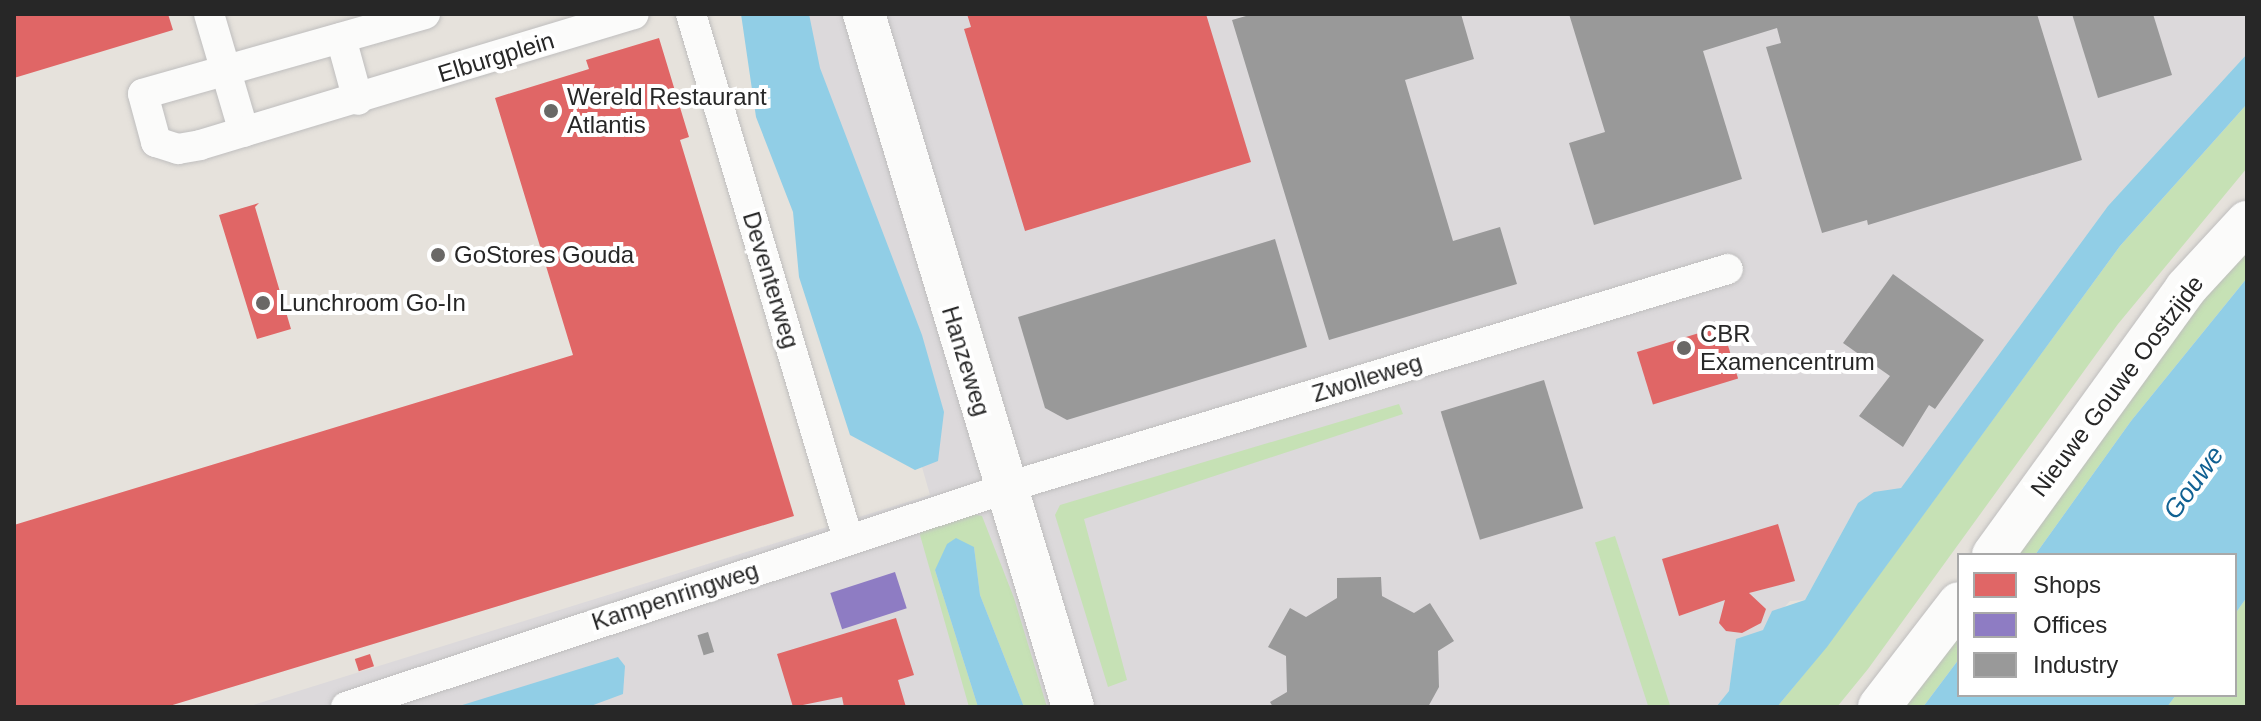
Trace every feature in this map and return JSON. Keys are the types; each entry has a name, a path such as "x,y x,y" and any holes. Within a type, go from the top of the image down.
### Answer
{"street":[{"path":"209,14 244,132"},
{"name":"Elburgplein","path":"425,14 143,94 156,142 178,149 244,132 634,14"},
{"name":"Hanzeweg","path":"864,14 1073,707"},
{"name":"Deventerweg","path":"688,16 848,539"},
{"path":"341,38 358,100"},
{"name":"Nieuwe Gouwe Oostzijde","path":"1994,553 2186,288 2247,222"},
{"name":"Zwolleweg","path":"1006,488 1728,269"},
{"name":"Kampenringweg","path":"346,707 1006,488"},
{"path":"1879,707 1957,606"}],"shaded area":[{"path":"792,14 2247,14 2247,54 2108,206 1901,488 1858,503 1805,600 1790,601 1763,630 1736,640 1729,691 1716,707 247,707 930,495"}],"green space":[{"path":"2247,104 2247,168 2118,324 1868,669 1837,707 1777,707 1827,646 2120,246"},
{"path":"2247,240 2247,278 2131,421 2036,553 2012,553"},
{"path":"1399,404 1403,414 1084,519 1127,680 1108,687 1055,515 1060,505"},
{"path":"973,514 982,516 1014,598 1047,707 1024,707 980,595 974,547 935,570 978,707 969,707 920,535 922,527"},
{"path":"1615,536 1670,706 1648,707 1595,542"},
{"path":"2247,597 2247,707 2167,707 2174,697 2237,697 2237,611"},
{"path":"1957,629 1957,662 1923,707 1898,707"}],"water":[{"path":"741,14 809,14 820,68 922,335 944,412 938,461 915,470 850,435 799,277 793,212 756,117"},
{"path":"2247,54 2247,104 2120,246 1827,647 1777,707 1716,707 1729,691 1736,639 1763,630 1772,611 1805,600 1858,503 1874,492 1901,488 2108,206"},
{"name":"Gouwe","path":"2247,278 2247,597 2237,611 2237,553 2036,553 2131,421"},
{"path":"956,538 974,547 980,595 1024,707 978,707 935,570 947,544"},
{"path":"618,657 625,666 623,694 588,707 456,707"},
{"path":"1957,662 1957,697 2174,697 2167,707 1923,707"}],"building: Shops":[{"path":"14,14 168,14 173,30 14,78"},
{"path":"967,14 1206,14 1251,162 1025,231 964,29 971,27"},
{"path":"659,38 689,137 680,140 794,516 166,707 14,707 14,525 573,355 495,98 589,69 586,60"},
{"path":"259,203 255,207 291,329 257,339 219,215"},
{"path":"1722,326 1738,379 1653,405 1637,352"},
{"path":"1778,524 1795,581 1749,593 1766,609 1761,623 1742,633 1726,631 1719,623 1725,600 1679,616 1662,559"},
{"path":"896,618 914,675 898,680 906,707 844,707 842,697 793,707 777,654"},
{"path":"370,654 374,666 359,671 355,659"}],"building: Offices":[{"path":"895,572 907,608 842,629 830,593"}],"building: Industry":[{"path":"1253,14 1461,14 1474,59 1405,80 1453,241 1500,227 1517,284 1329,340 1232,20"},
{"path":"1569,14 2037,14 2082,160 1868,225 1867,220 1822,233 1766,47 1781,43 1777,28 1703,51 1742,179 1594,225 1569,143 1605,132"},
{"path":"2072,14 2153,14 2172,75 2098,98"},
{"path":"1275,239 1307,347 1067,420 1045,408 1018,317"},
{"path":"1893,274 1984,340 1935,409 1929,405 1903,447 1859,416 1890,376 1843,343"},
{"path":"1544,380 1583,508 1480,540 1441,412"},
{"path":"1381,577 1382,596 1414,613 1430,603 1454,641 1438,651 1439,687 1428,707 1273,707 1270,702 1287,692 1286,656 1268,647 1290,608 1306,617 1337,598 1337,578"},
{"path":"708,632 714,652 704,655 697,635"}],"place":[{"name":"Wereld Restaurant Atlantis","path":"551,111"},
{"name":"GoStores Gouda","path":"438,255"},
{"name":"Lunchroom Go-In","path":"263,303"},
{"name":"CBR Examencentrum","path":"1684,348"}]}
